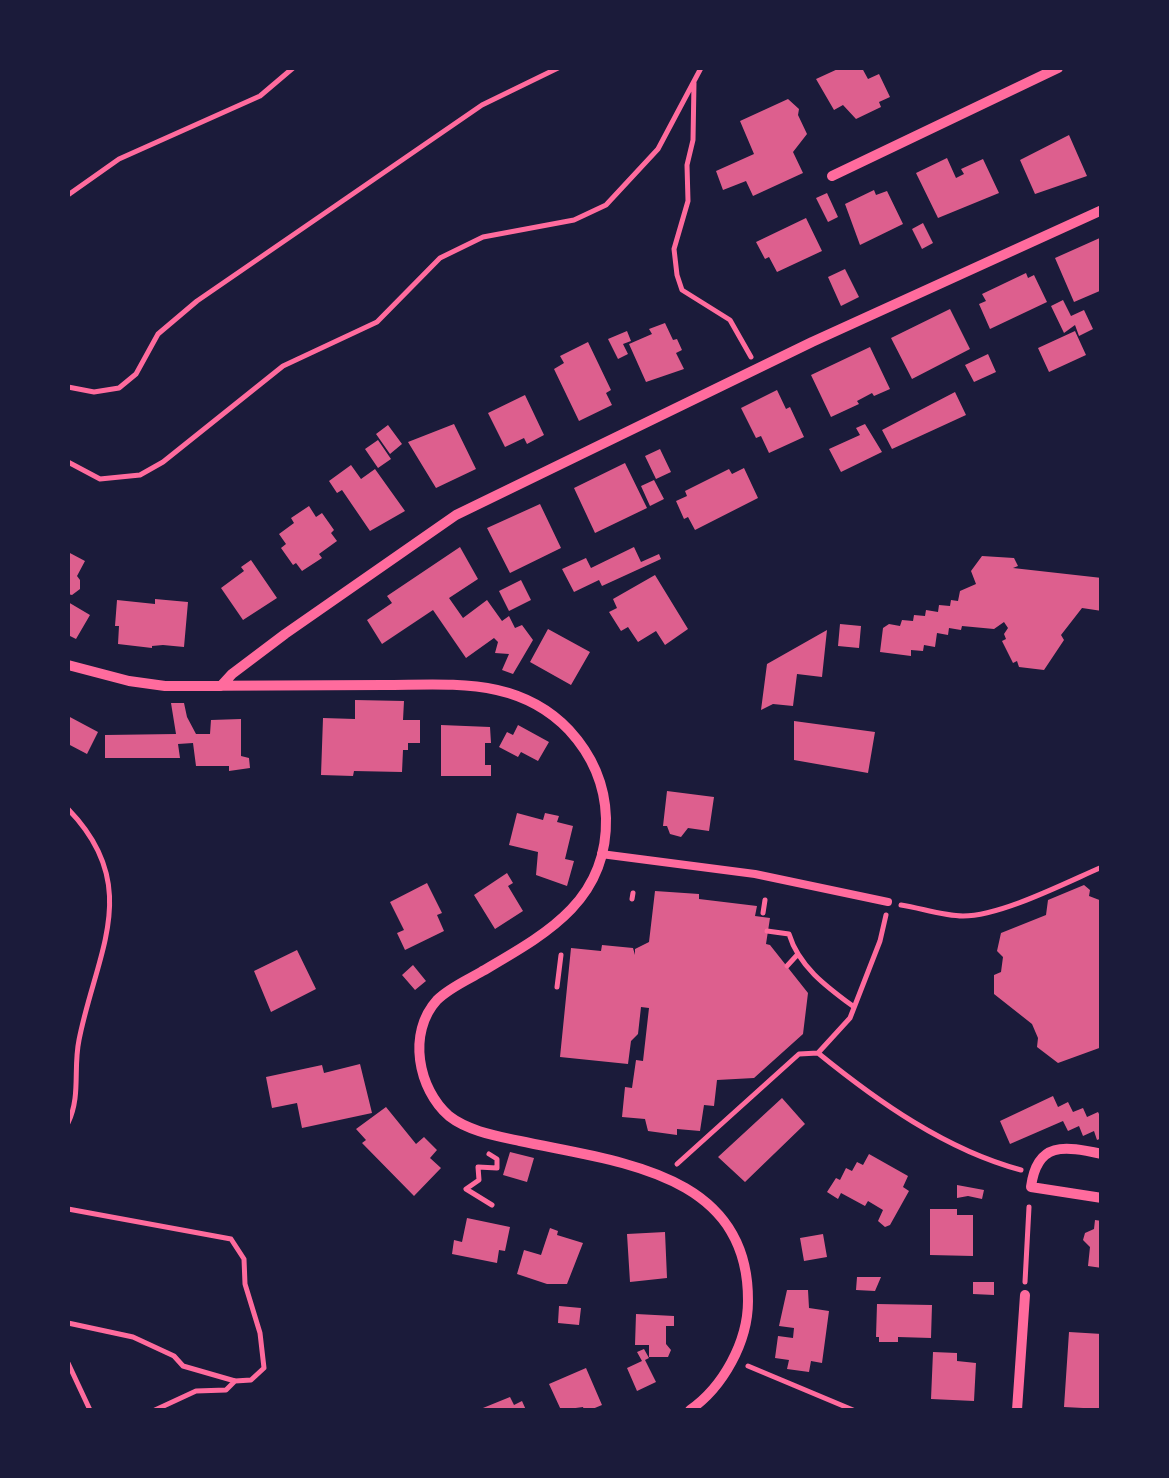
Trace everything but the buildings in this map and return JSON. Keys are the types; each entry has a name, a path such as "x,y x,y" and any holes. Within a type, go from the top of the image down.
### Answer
{"street":[{"path":"832,176 1058,68"},
{"path":"221,686 284,634 456,515 758,369 1102,210"},
{"path":"68,665 165,686 443,685 496,690 518,696 554,717 595,765 605,804 606,828 593,880 565,918 546,933 436,1002 421,1033 420,1061 429,1090 452,1118 497,1136 656,1171 695,1192 732,1233 747,1278 746,1324 721,1381 690,1410"},
{"path":"1102,1154 1058,1149 1036,1161 1031,1187 1102,1198"},
{"path":"1018,1410 1024,1295"}],"lane":[{"path":"601,854 754,874 888,902"}],"path":[{"path":"68,195 119,159 260,96 293,68"},
{"path":"68,387 94,392 119,388 136,374 158,334 197,301 482,105 558,68"},
{"path":"68,462 100,479 140,475 163,462 283,366 377,322 440,258 483,238 574,220 606,205 658,149 702,68"},
{"path":"694,80 688,201 674,250 677,274 682,290 730,320 758,369"},
{"path":"68,810 106,866 111,924 78,1043 76,1105 68,1123"},
{"path":"818,1053 850,1018 880,941 888,902 960,916 978,914 1038,895 1102,867"},
{"path":"763,912 764,900"},
{"path":"767,930 789,934 818,981 854,1007"},
{"path":"787,966 798,954"},
{"path":"557,987 561,955"},
{"path":"676,1166 798,1054 818,1053 872,1096 905,1116 982,1155 1032,1173"},
{"path":"492,1205 466,1190 479,1180 478,1167 497,1168"},
{"path":"1024,1295 1030,1208"},
{"path":"68,1209 231,1240 244,1260 264,1360 259,1376 235,1381 183,1366 174,1356 133,1337 68,1323"},
{"path":"68,1363 90,1410"},
{"path":"748,1366 853,1410"},
{"path":"155,1410 196,1390 226,1390 235,1381"}]}
